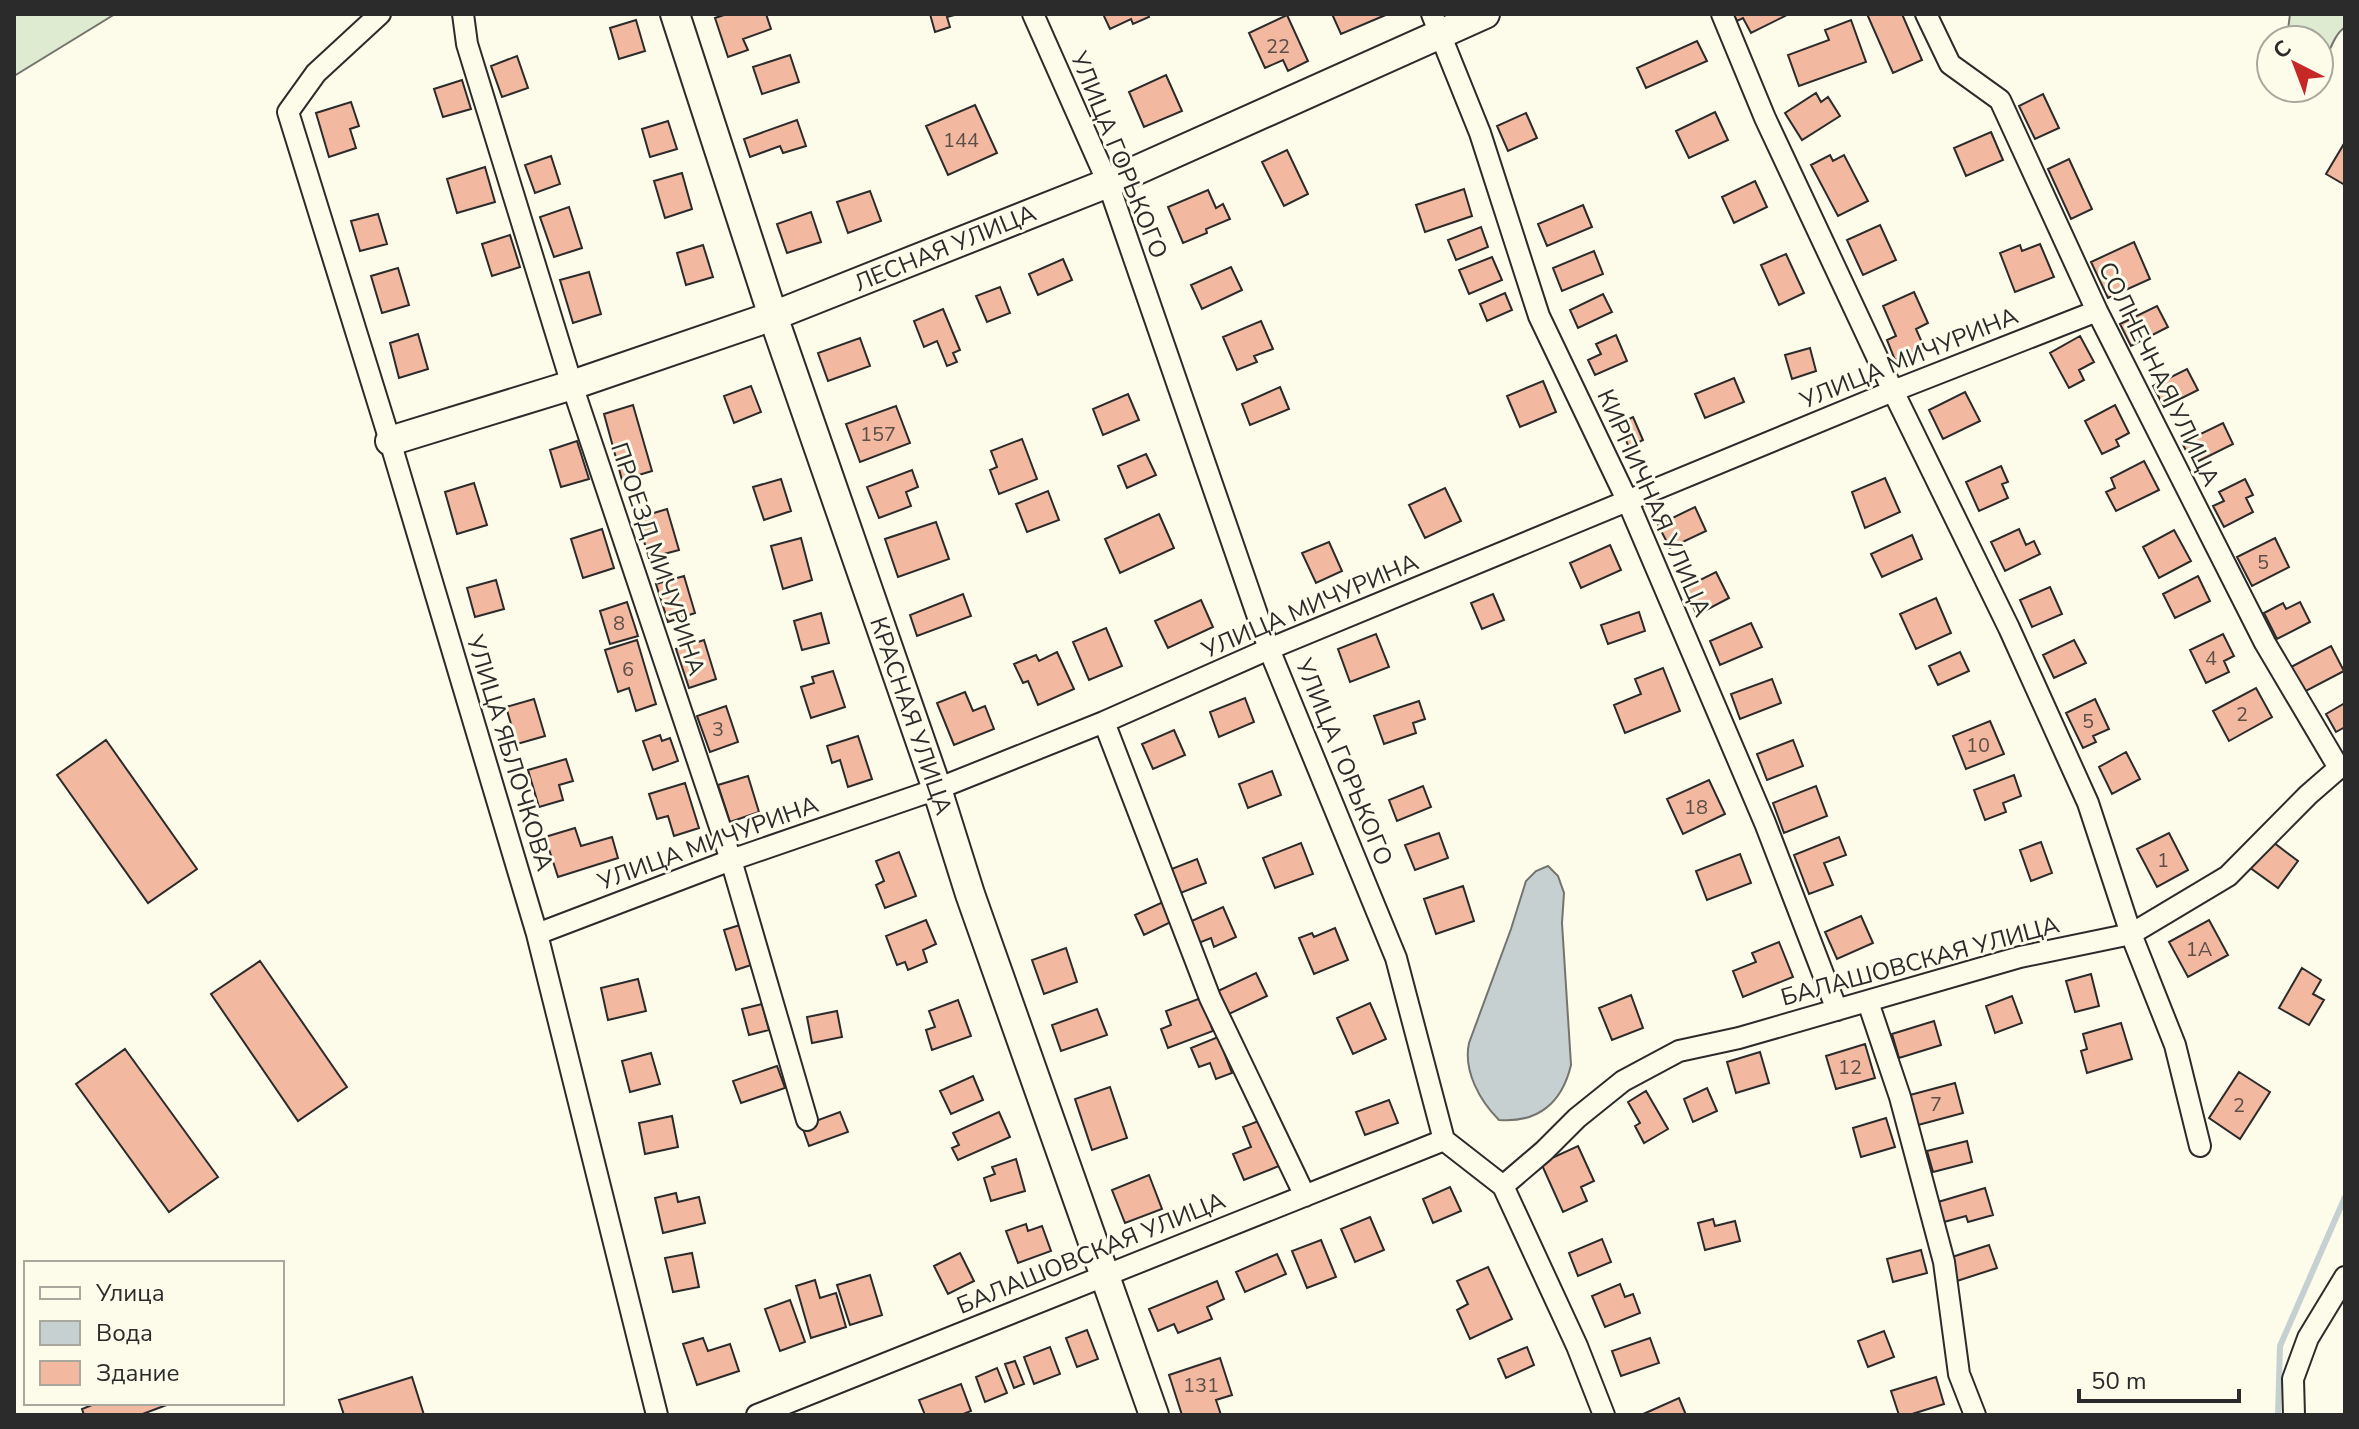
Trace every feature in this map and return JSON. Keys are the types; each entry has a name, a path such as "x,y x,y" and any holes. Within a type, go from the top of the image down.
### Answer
{"main road":[{"name":"КРАСНАЯ УЛИЦА","path":"675,14 773,316 937,789 970,894 1154,1415"},
{"name":"ЛЕСНАЯ УЛИЦА","path":"390,441 572,385 773,316 1108,183 1436,24 1485,14"}],"street":[{"name":"УЛИЦА ЯБЛОЧКОВА","path":"380,14 316,73 288,112 537,934 657,1415"},
{"name":"ПРОЕЗД МИЧУРИНА","path":"463,14 467,44 572,385 731,860 807,1120"},
{"name":"УЛИЦА ГОРЬКОГО","path":"1033,14 1108,183 1269,649 1396,958 1444,1140"},
{"path":"1722,14 1765,118 2009,628 2088,803 2131,934 2175,1045 2200,1146"},
{"name":"СОЛНЕЧНАЯ УЛИЦА","path":"1926,14 1950,64 2000,100 2097,311 2265,643 2339,768"},
{"name":"КИРПИЧНАЯ УЛИЦА","path":"1436,24 1480,133 1539,316 1628,502 1765,823 1837,1010"},
{"name":"УЛИЦА МИЧУРИНА","path":"537,934 731,860 937,789 1893,391 2097,311"},
{"path":"1104,722 1210,998 1305,1196"},
{"name":"БАЛАШОВСКАЯ УЛИЦА","path":"1503,1186 1577,1118 1623,1081 1679,1051 1739,1038 2020,957 2131,934 2228,876 2339,768"},
{"path":"1868,1002 1900,1097 1944,1262 1959,1374 1975,1415"},
{"path":"1444,1140 1503,1186 1577,1346 1604,1415"},
{"name":"БАЛАШОВСКАЯ УЛИЦА","path":"757,1415 1444,1140"},
{"path":"2294,1415 2293,1379 2308,1338 2345,1277"}],"green space":[{"path":"14,14 115,14 14,76"},
{"path":"2290,14 2345,14 2345,27 2335,40 2335,24 2289,24"}],"water":[{"path":"1548,866 1558,876 1564,893 1562,923 1571,1065 1561,1090 1546,1108 1525,1118 1499,1120 1485,1104 1471,1075 1469,1043 1526,881 1536,871"}],"building":[{"path":"727,14 766,14 771,29 743,39 748,50 728,57 715,18"},
{"path":"930,14 958,14 947,17 950,27 935,32"},
{"path":"1103,14 1148,14 1149,17 1133,24 1131,19 1110,29"},
{"path":"1332,14 1388,14 1341,34"},
{"path":"1733,14 1785,16 1751,33 1743,18 1737,21"},
{"path":"1867,14 1902,14 1922,60 1893,73"},
{"path":"1287,15 1308,61 1288,71 1283,60 1265,68 1249,33"},
{"path":"636,20 645,51 619,59 610,28"},
{"path":"1851,20 1866,62 1799,86 1788,55 1829,40 1825,30"},
{"path":"1697,41 1707,61 1646,88 1637,68"},
{"path":"790,55 799,82 762,94 753,67"},
{"path":"517,56 528,88 502,97 491,66"},
{"path":"1166,75 1182,111 1144,127 1129,92"},
{"path":"462,80 471,109 443,117 434,89"},
{"path":"1816,93 1821,102 1828,97 1840,116 1802,140 1785,113"},
{"path":"2043,94 2059,128 2035,139 2019,106"},
{"path":"351,102 359,126 350,129 356,148 329,157 316,113"},
{"path":"975,105 997,153 948,175 926,126"},
{"path":"1715,112 1728,140 1689,158 1676,131"},
{"path":"1526,113 1537,138 1508,151 1497,126"},
{"path":"797,120 806,146 783,153 780,146 750,157 744,139"},
{"path":"668,121 677,149 650,157 642,129"},
{"path":"1991,132 2003,160 1966,176 1954,148"},
{"path":"2345,142 2345,185 2326,174"},
{"path":"1287,150 1308,194 1284,206 1262,162"},
{"path":"1830,155 1833,161 1844,155 1868,201 1838,216 1811,165"},
{"path":"551,156 560,184 535,193 525,165"},
{"path":"2069,159 2092,209 2071,219 2048,169"},
{"path":"485,167 495,202 457,213 447,179"},
{"path":"682,173 692,209 665,218 654,181"},
{"path":"1755,181 1767,207 1734,223 1722,197"},
{"path":"1464,189 1472,216 1425,232 1416,205"},
{"path":"1208,190 1216,208 1223,204 1230,219 1183,243 1168,207"},
{"path":"870,191 881,221 848,233 837,202"},
{"path":"1583,205 1592,227 1547,246 1538,224"},
{"path":"569,207 582,248 554,257 540,217"},
{"path":"811,212 821,242 787,253 777,224"},
{"path":"378,214 387,244 360,251 351,221"},
{"path":"1880,225 1896,260 1863,275 1847,240"},
{"path":"1481,227 1488,247 1456,260 1448,240"},
{"path":"510,235 520,267 492,276 482,244"},
{"path":"2134,242 2150,279 2108,298 2091,262"},
{"path":"2040,244 2054,277 2015,292 2000,253 2020,245 2022,251"},
{"path":"703,245 713,277 686,285 677,253"},
{"path":"1594,251 1603,274 1562,291 1553,268"},
{"path":"1786,254 1804,293 1779,305 1761,265"},
{"path":"1492,257 1502,280 1469,294 1459,270"},
{"path":"1063,259 1072,280 1038,295 1029,274"},
{"path":"1231,267 1242,290 1202,309 1191,285"},
{"path":"398,268 409,305 382,313 371,276"},
{"path":"589,272 601,314 573,323 560,280"},
{"path":"1000,287 1010,313 987,322 976,296"},
{"path":"1914,292 1928,323 1916,329 1924,347 1895,360 1887,340 1896,336 1883,306"},
{"path":"1505,293 1512,310 1487,321 1480,304"},
{"path":"1603,294 1612,312 1578,328 1570,310"},
{"path":"2157,306 2168,327 2131,346 2120,324"},
{"path":"943,309 960,350 953,353 957,362 947,366 937,341 924,347 914,321"},
{"path":"1261,321 1273,349 1254,356 1257,362 1237,370 1223,337"},
{"path":"418,334 428,369 399,378 390,343"},
{"path":"1616,335 1627,361 1595,375 1588,360 1601,354 1596,344"},
{"path":"2080,336 2094,362 2079,370 2084,380 2069,388 2050,353"},
{"path":"860,338 870,366 828,381 818,353"},
{"path":"1810,348 1816,371 1792,379 1785,355"},
{"path":"2187,369 2198,390 2164,407 2153,386"},
{"path":"1734,378 1744,402 1705,418 1695,394"},
{"path":"1543,381 1556,412 1520,427 1507,396"},
{"path":"751,386 761,412 734,423 724,396"},
{"path":"1280,387 1289,409 1250,425 1242,404"},
{"path":"1965,392 1980,421 1943,439 1929,410"},
{"path":"1128,394 1139,420 1103,435 1093,409"},
{"path":"633,405 652,471 622,480 604,414"},
{"path":"2115,405 2129,433 2116,440 2119,446 2102,454 2085,421"},
{"path":"896,406 910,443 860,462 846,424"},
{"path":"1633,417 1643,440 1629,447 1618,424"},
{"path":"2223,423 2233,444 2193,464 2182,443"},
{"path":"1022,439 1037,479 999,494 990,470 997,467 991,451"},
{"path":"577,441 589,479 561,487 550,450"},
{"path":"1146,454 1156,475 1127,488 1118,466"},
{"path":"2144,461 2159,490 2116,511 2106,492 2115,488 2111,478"},
{"path":"2001,466 2008,482 2002,484 2008,498 1979,511 1966,482"},
{"path":"912,470 918,487 906,492 911,506 879,518 867,487"},
{"path":"1885,478 1900,512 1865,528 1852,492"},
{"path":"781,479 791,511 764,520 753,487"},
{"path":"2245,479 2253,495 2246,498 2253,512 2224,527 2213,506 2224,501 2219,492"},
{"path":"474,483 487,525 457,534 445,492"},
{"path":"1445,488 1461,521 1425,538 1409,505"},
{"path":"1048,491 1059,520 1027,532 1016,504"},
{"path":"1695,507 1706,531 1670,548 1658,525"},
{"path":"667,509 679,550 649,558 637,518"},
{"path":"1159,514 1174,548 1120,573 1105,539"},
{"path":"936,522 949,559 898,577 885,539"},
{"path":"602,529 614,568 583,578 571,539"},
{"path":"2019,529 2026,545 2034,541 2040,554 2005,571 1991,542"},
{"path":"2174,530 2191,561 2159,578 2143,547"},
{"path":"1912,535 1922,559 1882,577 1871,554"},
{"path":"801,538 812,580 783,589 771,546"},
{"path":"2275,538 2289,567 2252,586 2237,557"},
{"path":"1329,542 1342,571 1316,583 1302,553"},
{"path":"1610,545 1621,570 1581,588 1570,563"},
{"path":"1716,572 1729,598 1697,615 1684,588"},
{"path":"684,576 695,613 668,622 656,584"},
{"path":"2198,576 2210,601 2175,618 2163,594"},
{"path":"496,580 504,609 475,617 467,588"},
{"path":"2050,587 2062,614 2032,627 2020,600"},
{"path":"963,594 971,616 917,636 910,615"},
{"path":"1493,594 1504,620 1482,629 1471,603"},
{"path":"1936,598 1951,633 1916,649 1900,614"},
{"path":"1201,600 1213,627 1168,648 1155,621"},
{"path":"627,602 638,636 610,644 600,611"},
{"path":"2300,602 2310,622 2277,639 2264,613 2283,603 2286,609"},
{"path":"1639,612 1645,631 1608,644 1601,625"},
{"path":"821,613 829,643 802,650 794,621"},
{"path":"1751,623 1762,647 1720,665 1710,641"},
{"path":"1106,628 1122,666 1089,680 1073,642"},
{"path":"1376,634 1389,667 1350,682 1338,649"},
{"path":"2223,634 2234,656 2224,661 2229,672 2206,683 2190,650"},
{"path":"637,640 656,704 636,711 629,688 618,692 605,650"},
{"path":"704,640 716,679 689,688 676,649"},
{"path":"2074,640 2086,663 2054,678 2043,655"},
{"path":"2331,646 2344,671 2304,692 2291,667"},
{"path":"1057,652 1074,689 1038,705 1028,681 1023,683 1014,664 1036,655 1039,661"},
{"path":"1960,652 1969,671 1938,685 1929,666"},
{"path":"1663,668 1680,711 1625,733 1614,705 1641,694 1635,679"},
{"path":"833,671 845,707 811,718 801,687 814,683 812,677"},
{"path":"1772,679 1781,703 1740,719 1731,694"},
{"path":"2256,688 2272,717 2229,741 2213,711"},
{"path":"965,692 973,711 985,706 994,729 954,745 937,703"},
{"path":"1245,698 1254,722 1219,737 1210,712"},
{"path":"534,699 545,736 517,744 506,707"},
{"path":"2095,699 2109,729 2093,736 2096,742 2083,748 2066,713"},
{"path":"1419,701 1425,719 1413,723 1416,733 1384,744 1374,716"},
{"path":"2345,703 2345,727 2336,732 2326,714"},
{"path":"726,706 738,742 710,752 697,716"},
{"path":"1990,721 2004,754 1966,769 1953,736"},
{"path":"1174,730 1185,755 1153,769 1142,744"},
{"path":"660,735 662,741 670,738 678,761 653,770 643,741"},
{"path":"858,736 872,779 848,787 840,760 832,763 827,746"},
{"path":"106,740 197,869 148,903 57,775"},
{"path":"1793,740 1803,766 1767,780 1757,754"},
{"path":"2126,752 2140,779 2112,794 2099,767"},
{"path":"566,759 573,781 559,785 563,800 539,807 528,770"},
{"path":"1272,771 1281,795 1248,808 1239,784"},
{"path":"2014,775 2021,796 2003,803 2006,812 1985,820 1974,790"},
{"path":"748,776 759,812 730,822 718,785"},
{"path":"1709,780 1725,814 1683,834 1667,799"},
{"path":"685,783 699,828 674,836 668,816 657,819 649,794"},
{"path":"1423,786 1431,807 1397,821 1389,800"},
{"path":"1816,786 1827,816 1784,833 1773,803"},
{"path":"575,828 581,846 612,837 618,858 558,877 545,837"},
{"path":"1439,833 1448,858 1415,870 1405,845"},
{"path":"2169,833 2188,870 2157,887 2137,849"},
{"path":"1839,837 1846,855 1824,863 1833,885 1809,894 1794,855"},
{"path":"2269,839 2298,861 2278,888 2249,867"},
{"path":"2041,842 2052,873 2031,881 2020,850"},
{"path":"1301,843 1313,874 1275,888 1263,858"},
{"path":"899,852 916,896 885,908 876,885 884,881 876,861"},
{"path":"1740,854 1751,883 1707,900 1696,871"},
{"path":"1197,859 1206,883 1178,894 1169,870"},
{"path":"1463,886 1474,921 1436,934 1424,899"},
{"path":"1163,902 1173,921 1144,935 1135,915"},
{"path":"1223,907 1236,937 1214,947 1211,938 1196,944 1187,923"},
{"path":"1861,916 1873,943 1837,959 1825,932"},
{"path":"926,920 936,944 923,950 927,962 908,970 905,962 897,965 886,936"},
{"path":"2209,920 2228,955 2188,977 2169,942"},
{"path":"743,924 754,964 736,970 724,930"},
{"path":"1335,928 1348,960 1314,974 1299,938 1312,933 1314,937"},
{"path":"1779,942 1793,977 1743,997 1733,971 1756,962 1752,953"},
{"path":"1066,948 1077,982 1044,994 1032,960"},
{"path":"260,961 347,1087 298,1121 211,994"},
{"path":"2302,968 2321,980 2313,994 2324,1000 2309,1025 2279,1008"},
{"path":"1256,973 1267,996 1229,1014 1218,991"},
{"path":"2091,974 2099,1006 2075,1012 2066,981"},
{"path":"638,979 646,1011 608,1020 601,988"},
{"path":"1631,995 1643,1028 1612,1040 1599,1008"},
{"path":"2012,996 2022,1023 1995,1033 1986,1006"},
{"path":"1201,998 1213,1031 1168,1048 1161,1029 1171,1025 1166,1011"},
{"path":"958,1000 971,1036 932,1050 926,1030 935,1027 929,1011"},
{"path":"1370,1003 1386,1039 1353,1054 1337,1018"},
{"path":"762,1004 769,1030 749,1035 742,1009"},
{"path":"1097,1009 1107,1035 1061,1051 1052,1025"},
{"path":"837,1011 842,1037 812,1043 807,1017"},
{"path":"1934,1021 1941,1045 1899,1058 1892,1034"},
{"path":"2121,1023 2132,1059 2087,1073 2081,1051 2087,1049 2083,1034"},
{"path":"1218,1037 1232,1073 1216,1079 1210,1063 1199,1067 1191,1048"},
{"path":"1865,1044 1875,1078 1836,1089 1826,1056"},
{"path":"125,1049 218,1177 169,1212 76,1084"},
{"path":"1760,1052 1769,1083 1736,1093 1727,1062"},
{"path":"651,1053 660,1084 630,1092 622,1061"},
{"path":"777,1066 785,1088 741,1103 733,1081"},
{"path":"2239,1072 2270,1092 2240,1139 2209,1118"},
{"path":"973,1076 983,1100 951,1114 940,1091"},
{"path":"1955,1083 1963,1113 1918,1125 1910,1095"},
{"path":"1110,1087 1127,1138 1092,1150 1075,1099"},
{"path":"1707,1088 1717,1111 1693,1122 1684,1099"},
{"path":"1646,1091 1668,1129 1644,1143 1635,1126 1640,1123 1628,1102"},
{"path":"1389,1100 1398,1123 1365,1135 1356,1112"},
{"path":"840,1112 848,1132 809,1146 802,1126"},
{"path":"999,1112 1010,1137 958,1160 952,1148 959,1145 953,1133"},
{"path":"672,1116 678,1147 645,1154 639,1123"},
{"path":"1886,1118 1895,1147 1861,1157 1853,1128"},
{"path":"1261,1120 1279,1166 1244,1180 1233,1154 1251,1147 1243,1127"},
{"path":"1967,1141 1972,1162 1933,1172 1927,1151"},
{"path":"1578,1146 1594,1181 1581,1187 1587,1201 1563,1212 1541,1163"},
{"path":"1016,1159 1025,1191 991,1201 984,1178 995,1174 992,1167"},
{"path":"1149,1175 1162,1209 1125,1223 1112,1190"},
{"path":"1450,1187 1461,1211 1433,1223 1423,1199"},
{"path":"1985,1188 1993,1215 1968,1222 1966,1216 1944,1222 1938,1202"},
{"path":"676,1193 678,1202 699,1197 705,1223 663,1233 655,1198"},
{"path":"1370,1217 1384,1250 1355,1262 1341,1229"},
{"path":"1713,1219 1715,1226 1735,1221 1740,1241 1705,1250 1698,1223"},
{"path":"1026,1224 1028,1231 1042,1226 1051,1251 1018,1263 1006,1231"},
{"path":"1602,1239 1611,1262 1578,1276 1569,1253"},
{"path":"1321,1240 1336,1277 1307,1288 1292,1251"},
{"path":"1989,1245 1997,1268 1957,1281 1949,1258"},
{"path":"1921,1250 1927,1273 1893,1282 1887,1259"},
{"path":"692,1253 699,1287 673,1292 665,1258"},
{"path":"960,1253 974,1281 948,1294 934,1266"},
{"path":"1277,1254 1286,1274 1245,1292 1236,1272"},
{"path":"1488,1267 1512,1319 1470,1339 1457,1310 1468,1304 1457,1281"},
{"path":"870,1275 882,1315 850,1325 837,1285"},
{"path":"815,1280 820,1298 836,1293 846,1327 811,1338 796,1286"},
{"path":"1217,1281 1224,1299 1207,1307 1212,1319 1178,1333 1174,1324 1158,1331 1149,1309"},
{"path":"1620,1284 1625,1297 1633,1294 1640,1313 1605,1327 1592,1296"},
{"path":"790,1300 805,1342 780,1351 765,1309"},
{"path":"1087,1330 1098,1359 1077,1367 1066,1338"},
{"path":"1884,1331 1894,1357 1868,1367 1858,1341"},
{"path":"703,1338 708,1351 730,1344 739,1371 697,1385 683,1344"},
{"path":"1650,1338 1659,1363 1621,1376 1612,1351"},
{"path":"1050,1347 1060,1374 1034,1384 1024,1357"},
{"path":"1527,1347 1534,1365 1506,1378 1498,1359"},
{"path":"1220,1358 1232,1395 1216,1400 1221,1415 1182,1415 1169,1375"},
{"path":"1015,1361 1024,1384 1014,1388 1005,1364"},
{"path":"997,1368 1007,1393 985,1402 976,1377"},
{"path":"412,1377 424,1415 344,1415 339,1400"},
{"path":"1936,1377 1944,1404 1899,1415 1891,1391"},
{"path":"961,1384 971,1411 961,1415 925,1415 919,1400"},
{"path":"1679,1398 1686,1415 1641,1415"},
{"path":"92,1405 167,1405 140,1415 84,1415 82,1409"}],"waterway":[{"path":"2278,1415 2280,1346 2345,1197"}]}
